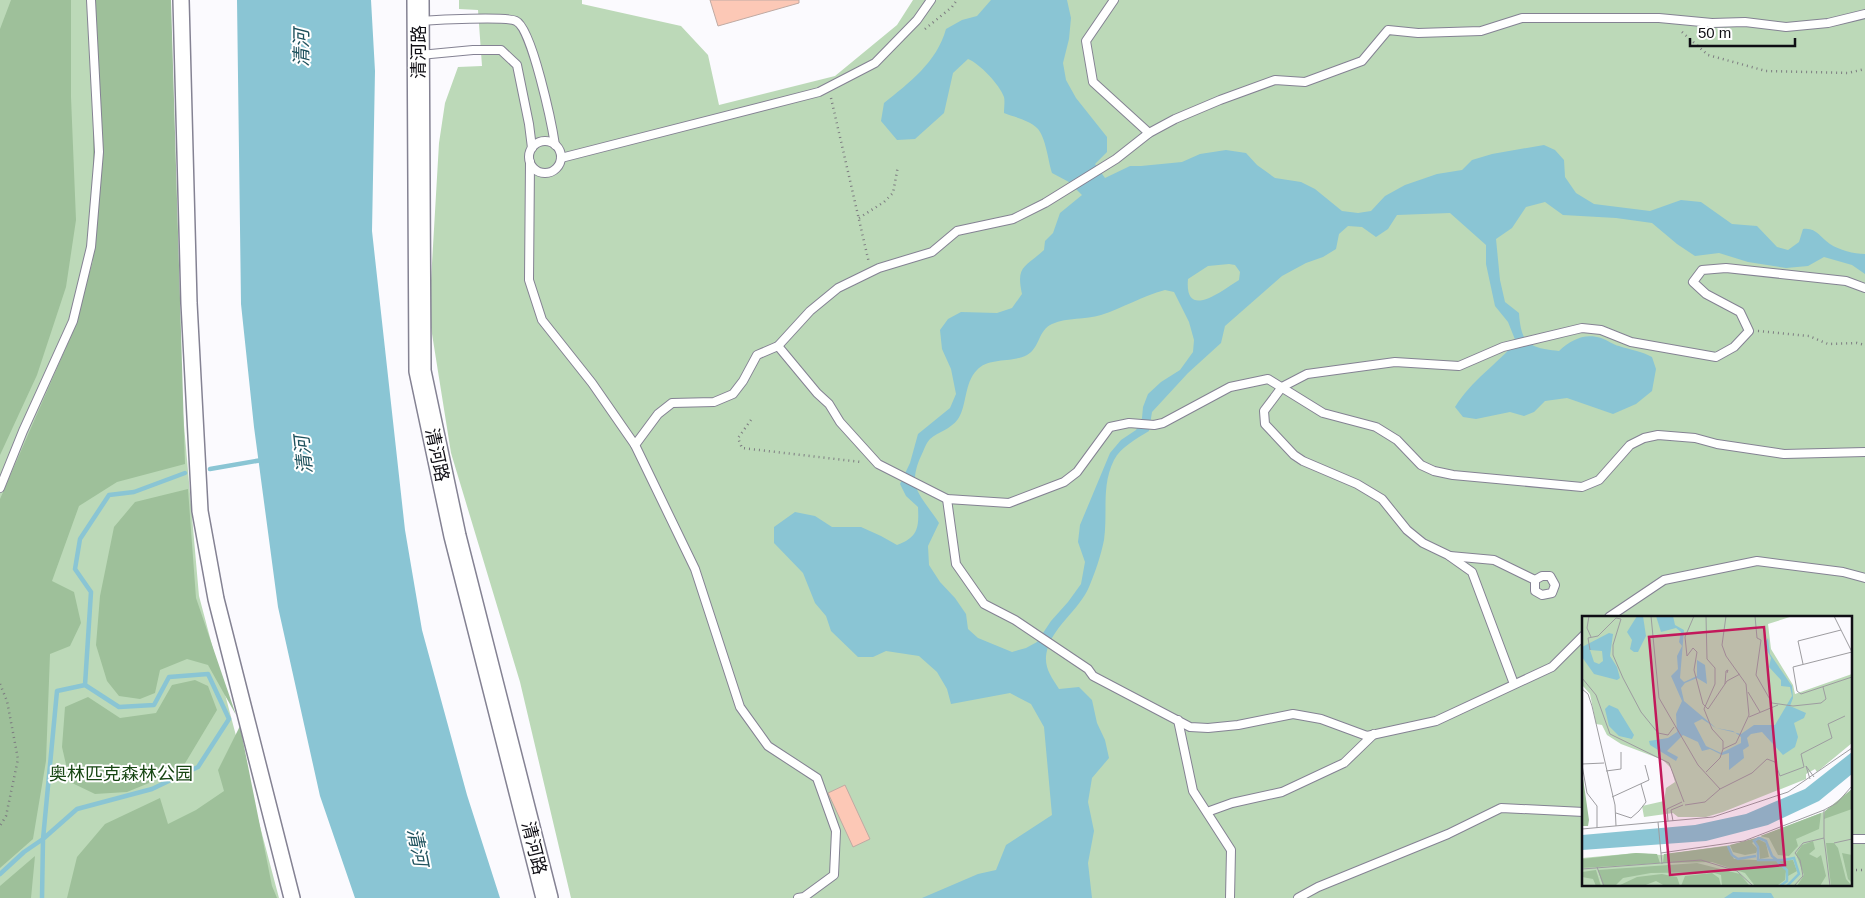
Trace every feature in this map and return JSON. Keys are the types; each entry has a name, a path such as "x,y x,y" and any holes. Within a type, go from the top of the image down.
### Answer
{"street":[{"path":"181,0 189,303 200,511 216,598 292,898"},
{"name":"清河路","path":"418,10 420,371 455,536 546,898"}],"lane":[{"path":"0,488 23,431 73,321 91,247 99,152 91,0"},
{"path":"561,158 819,92 874,63 917,20 931,0"},
{"path":"1114,0 1086,41 1093,82 1148,134"},
{"path":"418,10 516,21 524,28 550,116 555,144 561,158 557,168 547,173 536,171 530,162"},
{"path":"635,445 658,414 672,403 714,402 733,394 743,381 757,355 778,346 817,305 838,288 879,268 932,252 957,231 1014,219 1045,203 1116,159 1148,134 1193,112 1275,80 1305,82 1362,61 1388,30 1418,33 1481,31 1522,18 1668,19 1712,23 1745,22 1786,26 1828,23 1865,14"},
{"path":"418,56 473,50 501,50 517,65 532,148 530,152 528,280 542,320 592,383 635,445 695,569 740,707 768,746 817,778 836,832 834,875 804,897 798,898"},
{"path":"532,148 540,142 555,144"},
{"path":"1514,684 1472,572 1448,555 1423,543 1407,530 1382,499 1357,484 1303,461 1265,424 1264,411 1282,386 1307,374 1395,362 1459,366 1503,347 1582,328 1601,330 1631,342 1716,357 1734,347 1748,331 1740,312 1706,294 1693,282 1702,270 1726,268 1846,281 1865,288"},
{"path":"778,346 817,394 829,404 840,422 878,464 947,499 1009,503 1064,482 1077,472 1110,427 1129,423 1154,425 1162,423 1230,387 1268,379 1282,386 1323,414 1376,427 1397,440 1421,465 1434,471 1453,475 1582,487 1599,480 1630,445 1644,438 1658,435 1695,438 1717,444 1784,454 1865,452"},
{"path":"947,499 956,564 984,604 1015,620 1088,669 1093,676 1190,727 1208,728 1238,725 1293,714 1320,719 1367,736 1436,721 1552,667 1582,637"},
{"path":"1448,555 1494,560 1535,580"},
{"path":"1610,616 1664,580 1757,561 1843,572 1865,578"},
{"path":"1178,720 1193,791 1231,850 1230,898"},
{"path":"1207,812 1232,803 1282,792 1344,763 1374,734"},
{"path":"1298,898 1318,887 1448,834 1501,808 1582,812"},
{"path":"1852,839 1865,839"}],"path":[{"path":"1668,19 1708,55 1766,71 1848,73 1865,69"},
{"path":"828,87 871,272"},
{"path":"859,218 884,202 893,193 898,166"},
{"path":"1748,331 1809,336 1828,344 1857,343 1865,345"},
{"path":"751,420 738,438 742,448 878,464"},
{"path":"0,684 7,701 18,759 6,816 0,826"},
{"path":"1852,870 1865,870"}],"green space":[{"name":"奥林匹克森林公园","path":"0,0 169,0 181,391 199,596 279,898 0,898"},
{"path":"11,0 71,0 71,97 76,220 66,287 37,375 0,455 0,29"},
{"path":"93,0 171,0 185,464 117,482 79,506 52,581 74,592 81,623 70,646 50,654 46,761 33,839 0,868 0,499 71,336 93,261"},
{"path":"459,0 582,0 582,4 681,26 708,55 719,105 835,76 897,25 913,0 1865,0 1865,898 571,898 520,682 451,453 429,315 439,143 445,103 458,67 482,66 478,10 459,9"},
{"path":"188,489 196,598 236,715 208,665 187,659 160,670 155,693 140,699 119,696 107,681 96,645 100,596 114,527 135,502"},
{"path":"195,680 208,686 217,710 181,770 127,792 95,794 70,782 62,747 65,707 88,697 120,718 156,713 172,685"},
{"path":"240,726 272,886 277,898 67,898 77,857 105,824 160,798 168,824 196,810 224,791 218,770"},
{"path":"35,856 31,898 0,898 0,886"}],"water":[{"name":"清河","path":"237,0 371,0 375,71 372,231 405,530 422,630 467,795 500,898 355,898 320,796 278,607 254,427 241,304"},
{"path":"991,0 1067,0 1071,18 1069,39 1063,63 1066,80 1076,98 1107,137 1107,152 1095,164 1105,178 1130,166 1182,162 1200,154 1226,150 1246,153 1257,165 1275,178 1301,182 1315,189 1342,211 1358,213 1371,211 1385,196 1405,185 1437,174 1462,170 1472,160 1492,154 1544,145 1555,150 1564,160 1565,177 1576,193 1594,204 1650,211 1681,200 1701,202 1732,224 1757,226 1777,247 1788,250 1799,242 1803,229 1811,230 1838,248 1865,254 1865,274 1852,265 1824,257 1808,266 1786,268 1748,262 1719,253 1695,256 1652,223 1616,218 1563,215 1545,202 1526,207 1512,228 1496,239 1500,280 1505,302 1519,313 1522,332 1525,338 1534,346 1559,351 1578,338 1589,336 1604,339 1648,355 1652,357 1656,369 1652,391 1636,404 1613,414 1567,398 1545,401 1534,412 1524,416 1510,412 1476,419 1463,417 1455,407 1476,381 1516,342 1508,322 1495,306 1486,264 1486,245 1450,213 1397,215 1388,229 1376,237 1362,227 1348,226 1339,234 1336,249 1282,276 1225,326 1221,343 1188,373 1152,412 1149,431 1129,444 1117,455 1110,470 1106,489 1104,540 1096,570 1085,595 1056,631 1046,653 1046,665 1059,689 1079,687 1092,700 1097,723 1105,740 1109,758 1092,778 1088,802 1094,831 1088,863 1092,898 922,898 978,874 996,870 1006,845 1052,815 1044,727 1031,704 1010,693 951,704 947,689 937,672 919,656 886,651 873,657 858,657 831,631 826,616 815,603 803,573 774,543 774,527 795,512 815,516 832,527 861,527 897,545 913,535 918,521 918,507 906,496 900,484 910,463 918,434 950,408 956,394 951,369 942,349 940,330 948,319 961,312 997,313 1012,308 1022,294 1020,278 1023,268 1044,250 1045,241 1053,233 1060,213 1082,195 1069,182 1052,173 1045,143 1040,132 1030,123 1004,113 1004,97 1002,92 983,70 968,59 953,73 944,113 915,139 897,140 881,121 884,103 929,62 942,41 946,29 962,20 977,16","holes":["1235,265 1240,272 1239,280 1206,299 1198,301 1192,299 1188,292 1188,279 1208,266","1165,290 1174,292 1189,322 1194,340 1193,352 1180,370 1161,382 1148,394 1143,407 1142,418 1136,430 1121,440 1110,453 1080,525 1078,542 1085,562 1081,584 1051,621 1037,642 1026,648 1012,652 978,638 968,629 966,614 929,565 928,546 939,523 918,492 915,477 926,445 930,439 958,419 970,381 982,366 987,363 1027,355 1034,348 1044,330 1052,324 1064,320 1101,315 1148,295"]},
{"path":"1733,892 1771,893 1774,898 1724,898"}],"building":[{"path":"710,0 799,0 799,3 718,26"},
{"path":"845,785 870,839 853,847 828,793"}],"waterway":[{"path":"210,469 262,460"},
{"path":"85,685 91,592 75,569 80,539 109,495 134,492 185,473"},
{"path":"0,874 24,852 43,839 77,809 152,789 198,767 229,719 208,674 169,677 154,705 119,707 85,685 57,691 43,839 42,898"}]}
